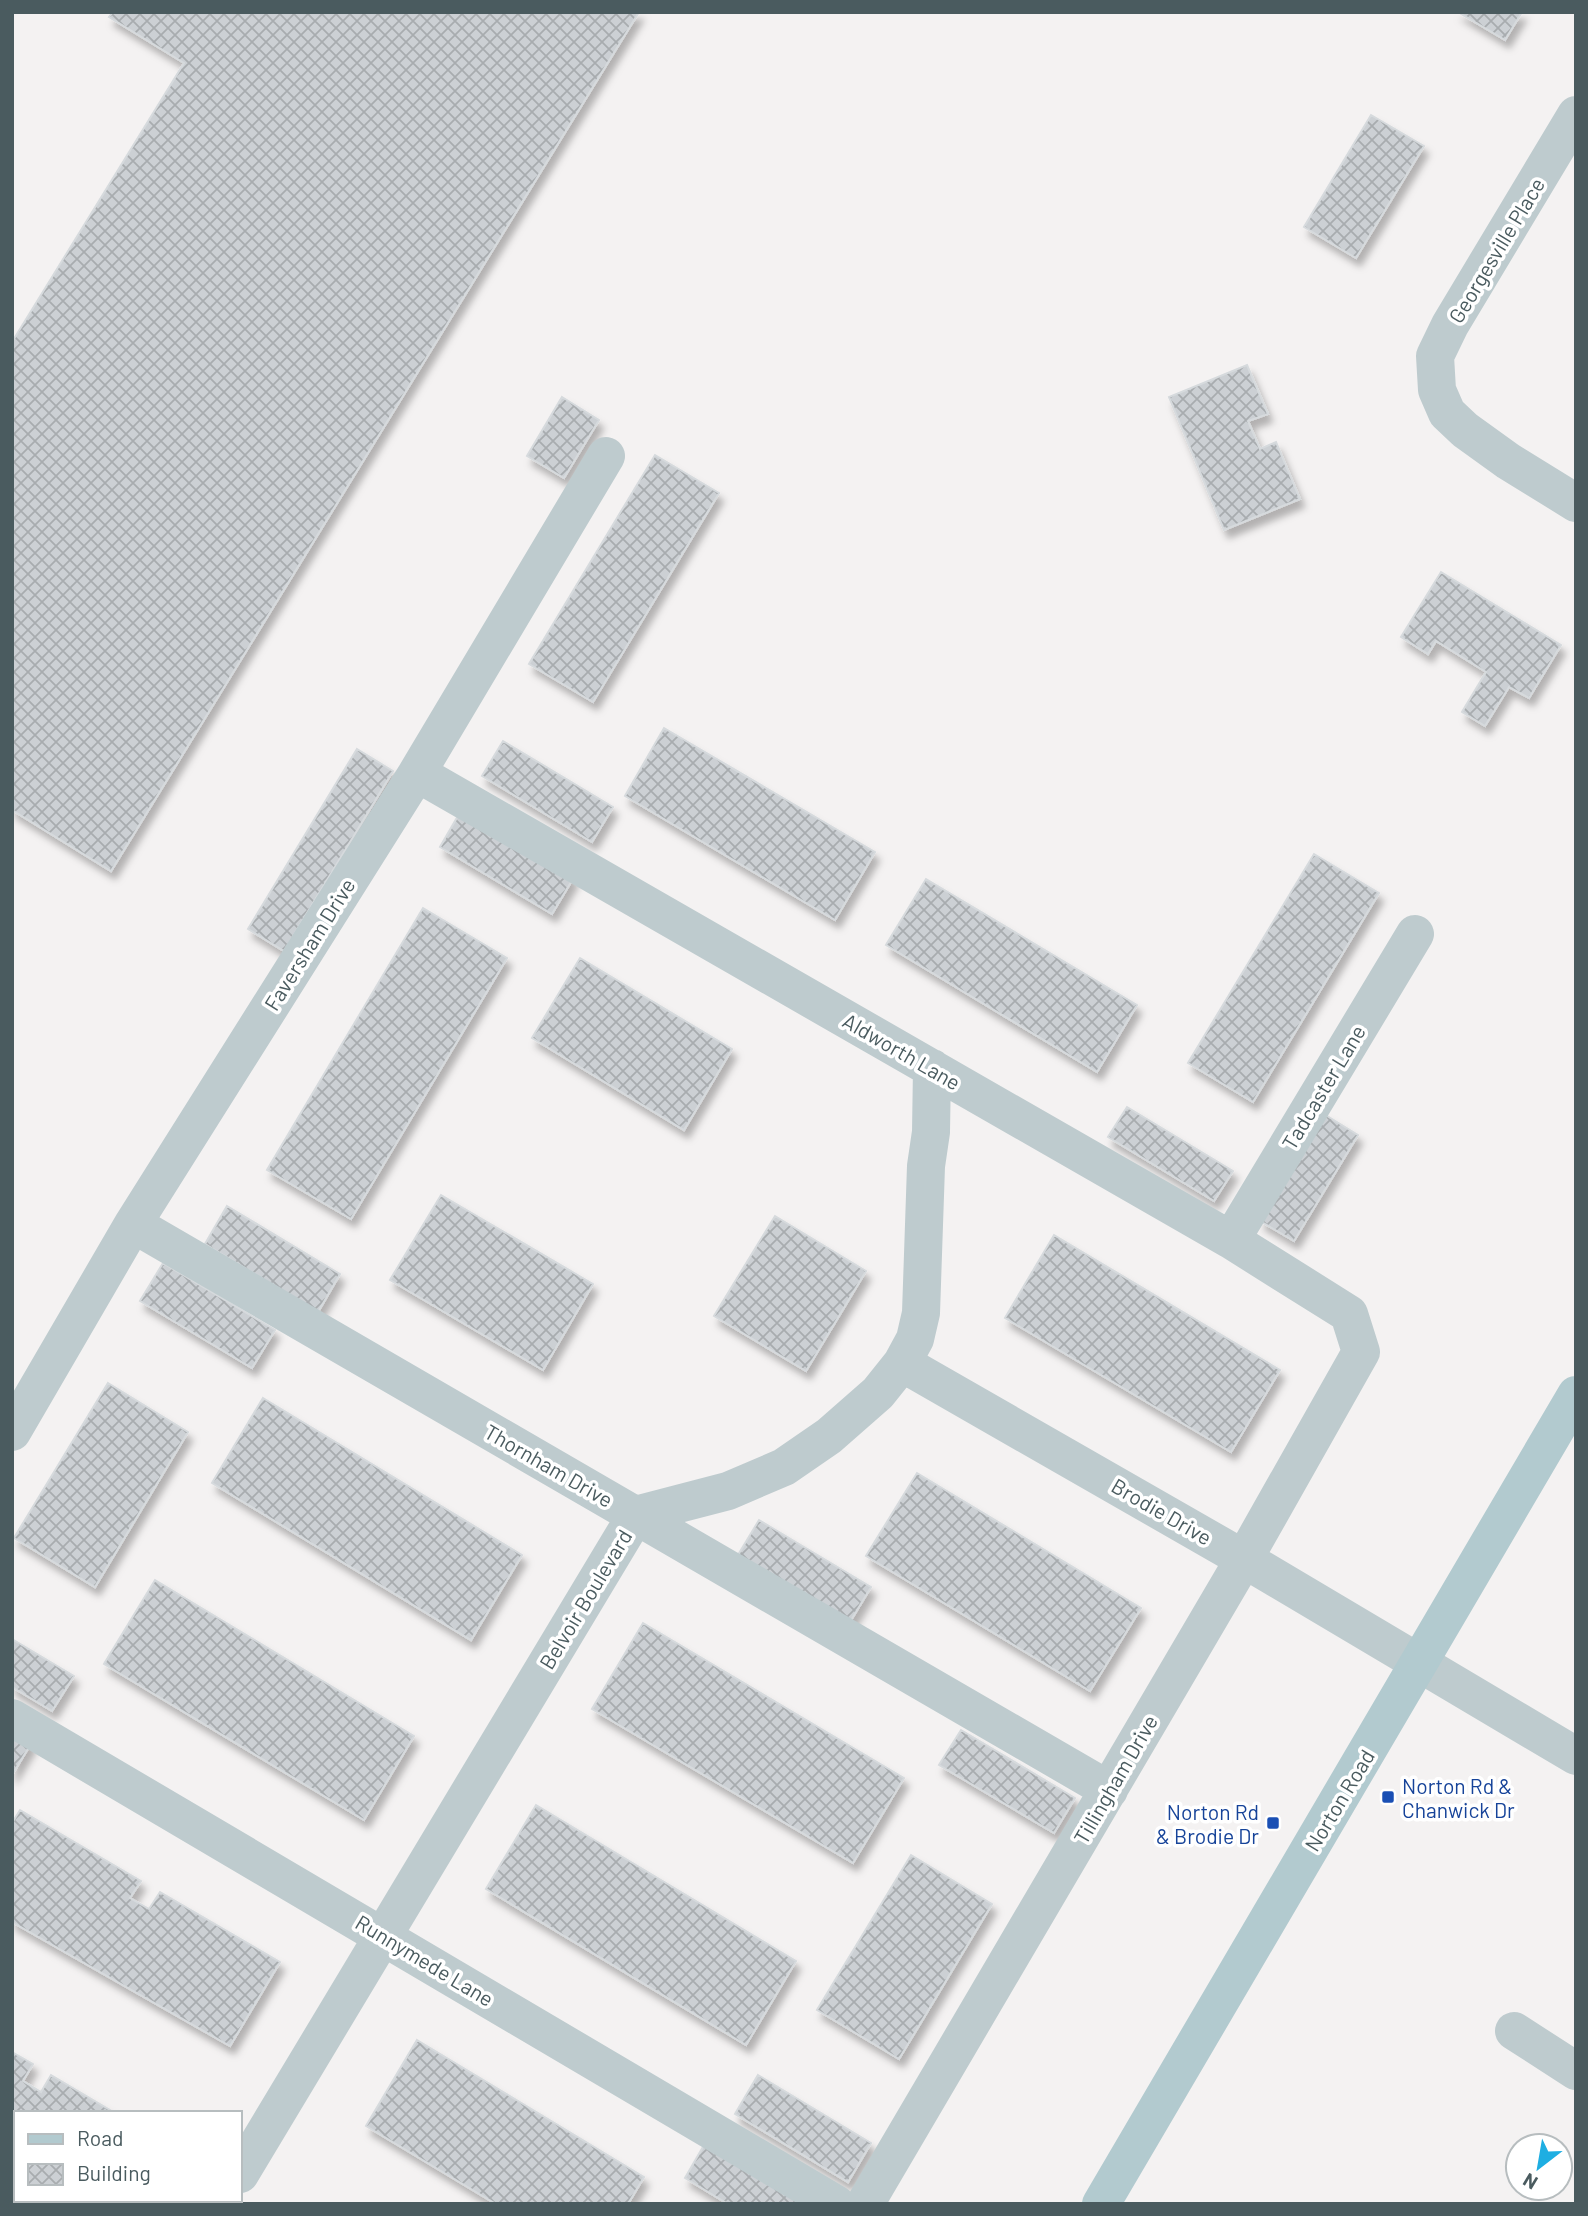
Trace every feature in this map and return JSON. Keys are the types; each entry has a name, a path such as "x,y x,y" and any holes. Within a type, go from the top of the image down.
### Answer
{"main road":[{"name":"Norton Road","path":"1101,2204 1576,1395"}],"street":[{"name":"Georgesville Place","path":"1576,116 1450,325 1435,356 1437,390 1447,413 1507,461 1576,503"},
{"name":"Faversham Drive","path":"12,1433 133,1224 416,774 606,456"},
{"name":"Aldworth Lane","path":"416,774 1231,1240 1349,1314 1361,1352"},
{"name":"Tadcaster Lane","path":"1231,1240 1415,934"},
{"name":"Belvoir Boulevard","path":"242,2171 636,1515 728,1490 784,1467 829,1436 878,1392 902,1363 915,1339 921,1313 932,1068"},
{"name":"Thornham Drive","path":"133,1224 1109,1790"},
{"name":"Tillingham Drive","path":"865,2204 1244,1559 1361,1352"},
{"name":"Brodie Drive","path":"902,1363 1244,1559 1576,1756"},
{"name":"Runnymede Lane","path":"12,1718 836,2204"},
{"path":"1514,2031 1576,2071"}],"building":[{"path":"113,12 639,12 111,871 12,810 12,342 184,63 109,17"},
{"path":"1458,12 1522,12 1505,40"},
{"path":"1371,115 1424,146 1356,258 1304,227"},
{"path":"1247,365 1268,414 1248,421 1260,449 1276,442 1300,499 1224,530 1169,397"},
{"path":"562,397 599,420 564,478 527,456"},
{"path":"655,455 719,493 593,702 529,664"},
{"path":"1441,572 1561,645 1529,698 1509,687 1485,726 1462,712 1486,672 1436,641 1428,654 1401,637"},
{"path":"664,728 875,852 835,920 625,796"},
{"path":"503,741 613,807 592,842 482,776"},
{"path":"357,749 393,771 284,951 248,929"},
{"path":"462,809 574,877 552,914 440,847"},
{"path":"1314,854 1379,893 1253,1102 1188,1063"},
{"path":"926,879 1137,1005 1097,1072 886,945"},
{"path":"423,908 507,958 351,1219 267,1170"},
{"path":"580,958 732,1049 684,1130 532,1038"},
{"path":"1127,1107 1233,1171 1214,1201 1108,1137"},
{"path":"1324,1114 1358,1135 1294,1241 1260,1221"},
{"path":"441,1195 593,1284 543,1370 390,1280"},
{"path":"227,1206 340,1274 318,1312 205,1244"},
{"path":"775,1216 866,1271 806,1371 714,1316"},
{"path":"1054,1235 1280,1370 1231,1452 1005,1318"},
{"path":"163,1263 275,1330 252,1368 140,1301"},
{"path":"108,1383 188,1432 95,1587 14,1538"},
{"path":"263,1398 522,1555 471,1640 212,1483"},
{"path":"917,1473 1141,1608 1090,1691 866,1556"},
{"path":"759,1520 871,1587 850,1622 738,1555"},
{"path":"155,1580 414,1736 364,1820 104,1664"},
{"path":"643,1623 904,1778 853,1863 592,1709"},
{"path":"12,1639 74,1676 52,1711 12,1687"},
{"path":"12,1730 32,1742 12,1775"},
{"path":"961,1730 1075,1798 1054,1833 939,1765"},
{"path":"536,1805 796,1961 746,2045 486,1889"},
{"path":"20,1810 141,1881 130,1898 149,1909 160,1892 280,1962 230,2046 12,1922 12,1823"},
{"path":"911,1855 992,1904 899,2059 817,2010"},
{"path":"417,2040 644,2177 628,2204 496,2204 366,2126"},
{"path":"12,2052 33,2064 23,2081 41,2092 51,2075 112,2111 14,2111 14,2166"},
{"path":"758,2075 871,2143 848,2182 735,2114"},
{"path":"707,2140 813,2204 728,2204 685,2178"},
{"path":"76,2202 141,2202 140,2204"}],"place":[{"name":"Norton Rd & Chanwick Dr","path":"1388,1797"},
{"name":"Norton Rd & Brodie Dr","path":"1273,1823"}]}
